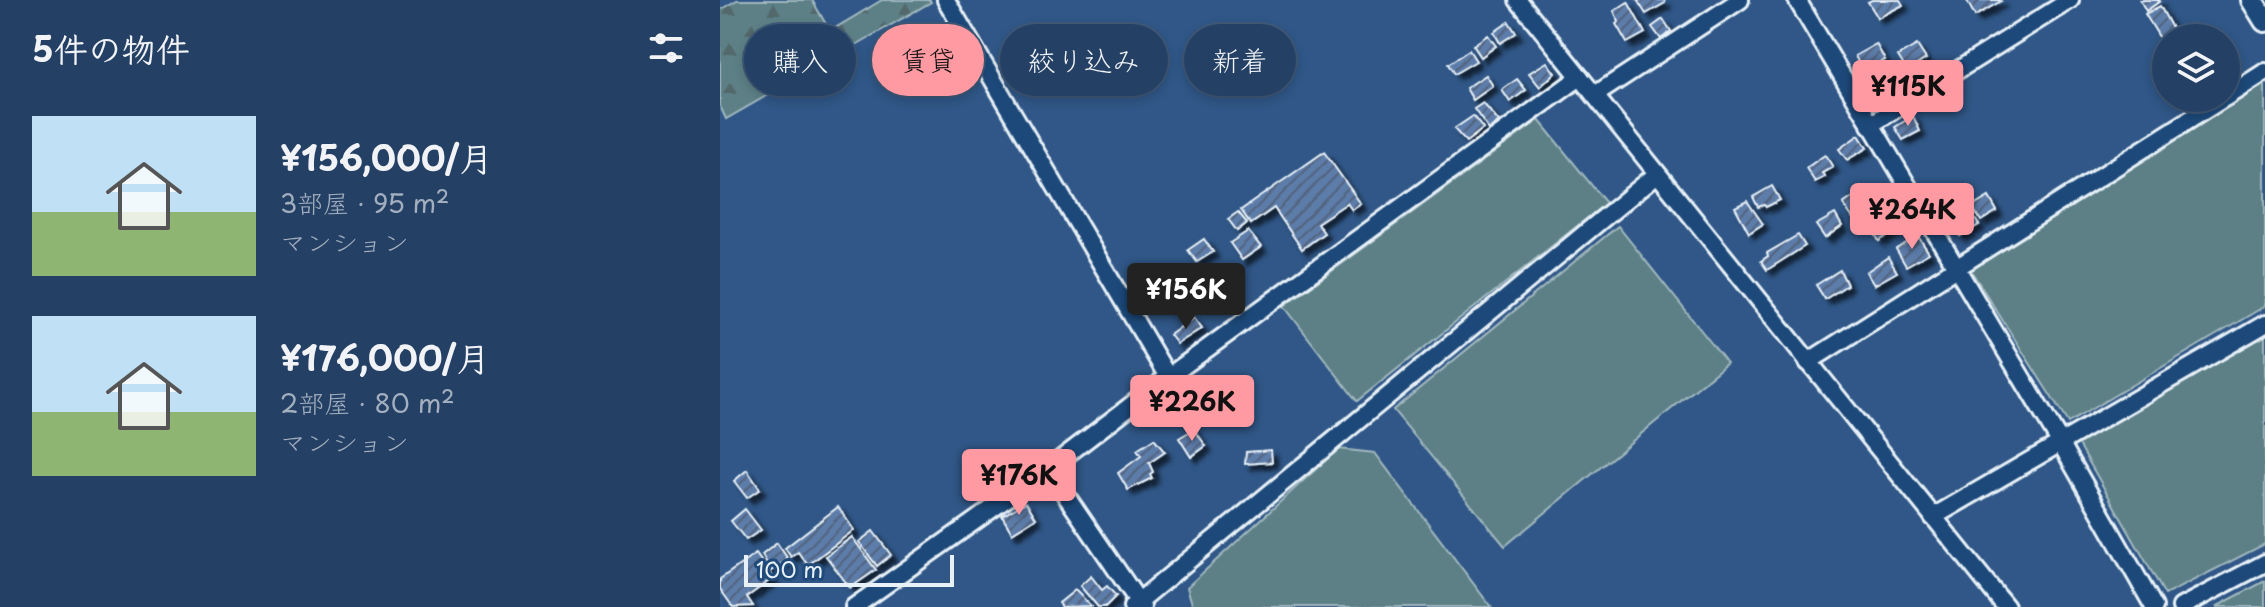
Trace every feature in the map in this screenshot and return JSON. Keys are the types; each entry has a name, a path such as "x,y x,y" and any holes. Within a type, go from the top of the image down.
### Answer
{"main road":[{"path":"2252,0 2265,21"}],"street":[{"path":"946,0 1168,377"},
{"path":"1518,0 2006,607"},
{"path":"1595,95 1740,0"},
{"path":"1797,0 2060,442 2154,607"},
{"path":"1870,125 2070,0"},
{"path":"2240,88 2265,72"},
{"path":"854,607 1048,469 1168,377 1580,77"},
{"path":"1808,362 2201,112"},
{"path":"1048,469 1138,605 1657,174"},
{"path":"1933,517 2265,324"},
{"path":"2181,607 2265,563"}],"green space":[{"path":"737,0 812,0 826,24 744,24 744,96 766,96 726,119 720,106 720,10"},
{"path":"882,0 930,0 892,24 872,24 872,36 856,45 856,24 842,24"},
{"path":"2265,84 2265,306 2068,423 1970,269 2220,112 2240,112 2240,100"},
{"path":"1539,120 1606,203 1357,401 1284,306"},
{"path":"1618,226 1727,363 1505,546 1393,410"},
{"path":"2265,336 2265,544 2165,595 2077,441"},
{"path":"1338,449 1375,453 1491,607 1193,607 1187,587"},
{"path":"2265,581 2265,607 2216,607"}],"building":[{"path":"1637,0 1664,0 1665,3 1646,14"},
{"path":"1900,0 1903,5 1878,18 1868,2"},
{"path":"1969,0 2000,0 2001,1 1975,16"},
{"path":"2140,0 2159,0 2160,1 2146,11"},
{"path":"1628,2 1645,33 1627,43 1616,24 1619,22 1614,11"},
{"path":"2160,6 2170,24 2152,25 2145,14"},
{"path":"1663,19 1671,31 1661,39 1652,27"},
{"path":"1509,22 1516,33 1500,43 1494,32"},
{"path":"1488,35 1496,46 1481,57 1473,45"},
{"path":"1876,44 1885,60 1863,72 1855,56"},
{"path":"1917,45 1926,59 1907,71 1898,56"},
{"path":"1469,50 1476,61 1454,74 1448,64"},
{"path":"1547,62 1555,73 1540,87 1529,73"},
{"path":"1486,75 1493,86 1473,100 1466,88"},
{"path":"1517,79 1526,90 1510,102 1502,90"},
{"path":"1483,103 1499,122 1489,130 1474,109"},
{"path":"1473,116 1483,129 1466,142 1454,129"},
{"path":"1913,116 1920,131 1903,140 1895,127"},
{"path":"1859,135 1867,148 1847,160 1839,149"},
{"path":"1324,152 1361,204 1352,210 1347,203 1317,223 1324,233 1302,249 1274,208 1251,224 1241,210"},
{"path":"1825,155 1833,167 1822,173 1825,177 1815,182 1806,168"},
{"path":"1772,186 1780,200 1766,207 1758,207 1753,197"},
{"path":"1861,192 1871,209 1854,220 1843,204"},
{"path":"1989,197 1997,211 1981,221 1972,207"},
{"path":"1747,201 1763,224 1749,233 1735,207"},
{"path":"1968,209 1979,225 1960,236 1951,219"},
{"path":"1238,212 1247,223 1237,231 1228,219"},
{"path":"1835,214 1842,226 1825,238 1816,225"},
{"path":"1888,215 1896,230 1879,241 1870,226"},
{"path":"1248,231 1261,247 1242,260 1230,243"},
{"path":"1798,235 1805,246 1767,270 1761,261 1768,256 1767,253"},
{"path":"1918,236 1929,253 1906,266 1896,249"},
{"path":"1204,239 1213,252 1197,262 1188,250"},
{"path":"1888,257 1897,272 1874,285 1866,272"},
{"path":"1840,270 1847,285 1825,299 1816,285"},
{"path":"1194,317 1202,328 1177,344 1170,335"},
{"path":"1194,429 1206,446 1191,457 1179,438"},
{"path":"1154,439 1165,452 1149,463 1152,478 1128,490 1118,473 1141,456 1137,450"},
{"path":"1271,450 1272,462 1245,464 1246,452"},
{"path":"747,470 760,489 747,498 734,481"},
{"path":"1026,502 1036,518 1012,533 1002,516"},
{"path":"838,507 854,530 808,565 798,552 791,557 785,548"},
{"path":"745,509 761,530 746,540 731,521"},
{"path":"873,531 891,555 877,566 859,542"},
{"path":"852,537 876,570 850,588 826,556"},
{"path":"777,543 788,559 771,571 762,555"},
{"path":"756,554 773,578 747,597 753,606 733,607 720,589 720,579"},
{"path":"1091,576 1102,590 1107,586 1116,596 1105,607 1098,607 1080,586"},
{"path":"1075,590 1091,606 1062,607 1059,603"}]}
